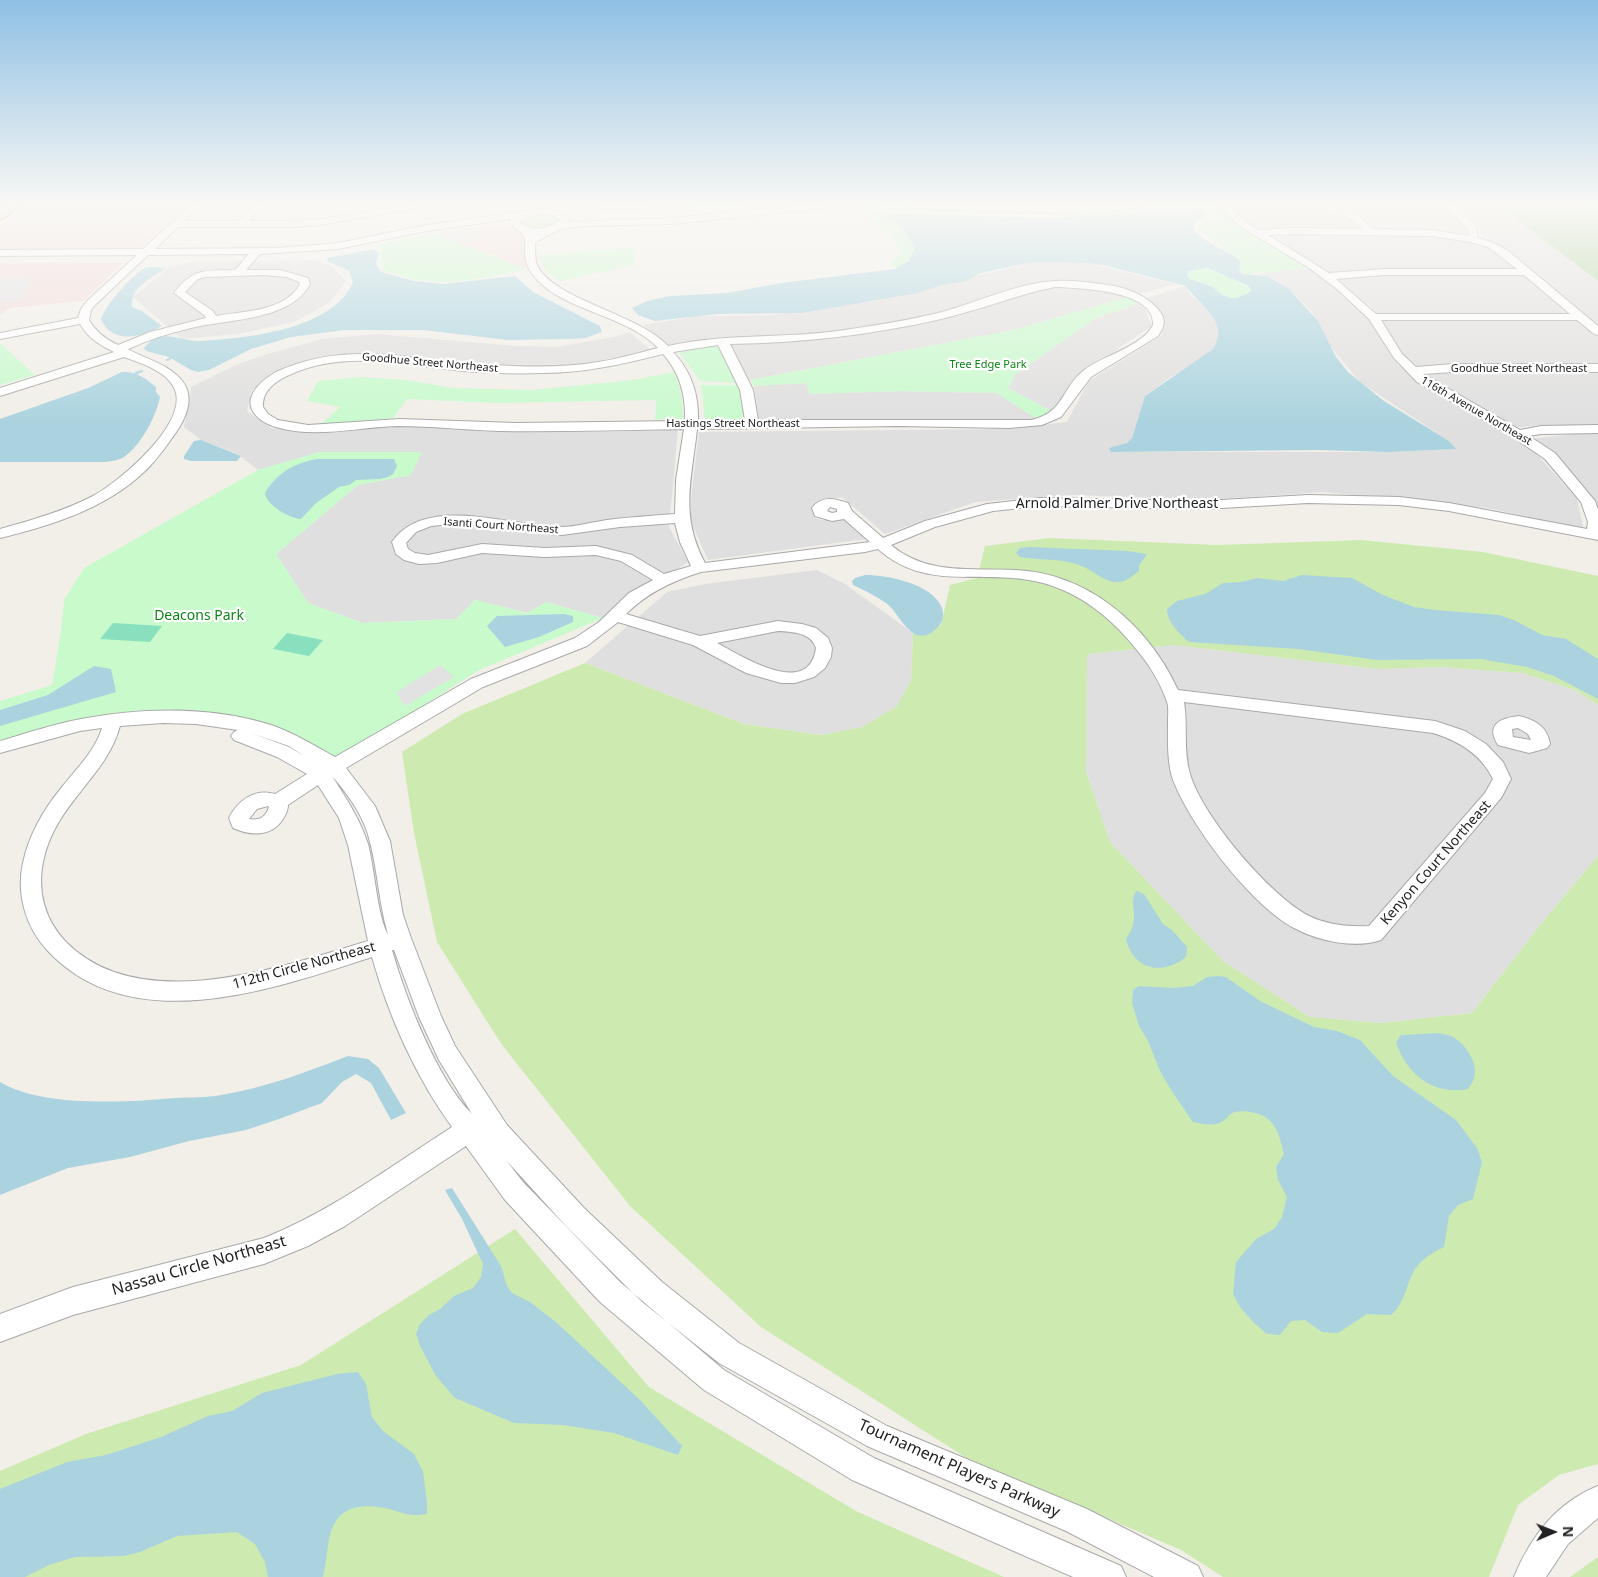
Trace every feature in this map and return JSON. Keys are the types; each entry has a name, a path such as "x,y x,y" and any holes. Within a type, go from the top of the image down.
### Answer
{"street":[{"path":"0,534 64,515 100,499 126,482 141,468 171,430 181,410 182,393 180,385 158,367 99,339 90,332 83,320 86,309 91,303 118,279"},
{"path":"193,279 179,293 209,313 212,319"},
{"path":"0,392 61,372 97,363 164,331 212,319 275,308 298,295 305,284 304,280 300,279"},
{"path":"545,279 553,287 568,296 637,329 666,350 689,384 693,401 692,424 685,469 682,518 683,526 700,568"},
{"name":"116th Avenue Northeast","path":"1331,279 1372,317 1398,356 1411,371 1450,397 1518,434 1550,456 1588,501 1595,522 1595,535"},
{"path":"1535,279 1598,332"},
{"name":"Goodhue Street Northeast","path":"260,392 266,384 289,370 306,364 338,358 375,357 479,369 564,369 626,360 705,342 791,340 851,332 931,318 1032,288 1055,284 1106,288 1139,299"},
{"name":"Hastings Street Northeast","path":"260,392 256,400 257,410 263,417 272,422 296,428 313,429 388,423 510,427 903,422 1009,424 1037,422 1051,418 1066,403 1086,374 1151,337 1159,327 1160,321 1157,314 1139,299"},
{"path":"1372,317 1580,317"},
{"path":"0,336 83,320"},
{"path":"722,341 742,377 749,395 752,424"},
{"name":"Goodhue Street Northeast","path":"1411,371 1453,368 1598,368"},
{"path":"1518,434 1541,430 1598,429"},
{"name":"Arnold Palmer Drive Northeast","path":"328,770 477,683 504,670 581,642 605,626 635,596 662,580 700,568 844,552 881,544 930,524 992,507 1040,502 1204,504 1308,499 1399,501 1449,507 1595,535"},
{"name":"Kenyon Court Northeast","path":"845,513 854,518 890,553 917,567 957,574 1028,576 1057,582 1083,593 1108,609 1155,661 1169,684 1173,695 1176,703 1180,774 1188,795 1208,826 1275,903 1300,921 1329,931 1352,936 1374,934 1492,798 1502,780 1498,767 1483,750 1466,737 1446,729 1422,724 1173,695"},
{"name":"Isanti Court Northeast","path":"662,580 634,560 608,552 587,550 538,552 490,548 473,550 438,560 417,560 401,551 399,542 406,532 414,527 436,521 487,522 537,530 557,531 682,518"},
{"path":"615,616 699,641 758,672 773,677 804,675 822,662 824,653 822,642 813,633 803,628 790,626 778,626 699,641"},
{"name":"Tournament Players Parkway","path":"0,747 80,725 226,733 275,748 328,770 356,838 389,942 390,982 409,1029 441,1092 478,1123 498,1133 575,1217 652,1292 730,1353 878,1436 968,1476 1076,1520 1187,1577"},
{"name":"Tournament Players Parkway","path":"0,759 112,726"},
{"name":"112th Circle Northeast","path":"112,726 96,759 52,813 41,836 30,876 31,897 35,913 43,929 67,958 104,978 128,986 154,989 217,989 247,984 389,942"},
{"path":"1483,750 1504,741"},
{"path":"277,802 328,770"},
{"name":"Tournament Players Parkway","path":"478,1123 514,1190 610,1292 714,1380 863,1469 1110,1577"},
{"name":"Nassau Circle Northeast","path":"0,1328 73,1301 264,1251 299,1237 336,1217 478,1123"},
{"path":"1530,1577 1548,1543 1569,1521 1598,1501"}],"shaded area":[{"path":"0,279 107,279 83,301 10,308 0,315"},
{"path":"0,279 29,279 27,280 31,282 25,287 27,291 19,301 0,303"},
{"path":"156,279 344,279 346,281 329,303 294,322 239,334 182,339 133,297"},
{"path":"966,279 1153,279 1175,284 1013,330 750,380 726,346 715,337 670,347 643,325 697,316 774,315 879,300"},
{"path":"1273,279 1325,279 1332,283 1369,320 1398,365 1418,380 1534,451 1577,499 1584,530 1488,508 1323,492 1206,500 1073,495 975,502 885,534 842,497 817,502 814,518 821,520 847,520 866,539 708,560 689,517 699,432 1008,429 1067,422 1089,381 1162,335 1165,320 1143,299 1187,286 1189,293 1208,310 1216,322 1219,332 1218,342 1213,349 1199,360 1169,378 1145,396 1132,438 1111,452 1389,452 1455,449 1449,441 1360,382 1330,346 1312,312 1288,288"},
{"path":"1337,279 1530,279 1571,313 1378,313"},
{"path":"1539,279 1595,279 1598,281 1598,330"},
{"path":"1140,303 1145,309 1152,326 1120,347 1053,412 1008,388 1016,374 1096,318"},
{"path":"1381,319 1583,319 1598,332 1598,364 1416,367 1397,355"},
{"path":"629,332 651,350 590,364 471,365 401,356 362,354 310,360 278,371 252,390 247,411 271,428 315,433 389,425 567,430 678,428 669,527 688,562 603,618 546,602 528,613 475,600 456,619 363,623 308,603 276,554 358,485 411,475 320,452 258,470 238,454 201,440 184,427 191,387 236,365 322,339 377,334 517,346 557,347 619,336"},
{"path":"1598,372 1598,425 1539,425 1515,428 1459,398 1423,373"},
{"path":"807,383 810,394 900,391 997,393 1037,419 1011,421 924,419 766,421 759,419 754,386"},
{"path":"1598,431 1598,515 1589,492 1555,455 1532,439"},
{"path":"817,570 845,584 913,633 911,681 896,707 862,727 821,735 744,724 585,663 667,592 705,584"},
{"path":"1174,645 1378,669 1441,667 1522,673 1575,690 1598,705 1598,856 1541,924 1472,1013 1381,1023 1310,1017 1223,961 1110,842 1086,771 1087,654"},
{"path":"440,665 454,677 404,706 397,692"}],"green space":[{"path":"412,279 480,279 436,282"},
{"path":"556,279 571,279 560,282"},
{"path":"1190,279 1232,279 1251,290 1237,298 1230,298 1219,293 1213,287"},
{"name":"Tree Edge Park","path":"1127,297 1140,303 1096,318 1016,374 1008,388 1053,412 1037,419 997,393 900,391 810,394 806,383 754,386 750,380 1013,330"},
{"path":"0,343 35,375 0,385"},
{"path":"718,345 741,383 700,381 679,352"},
{"path":"674,372 681,395 683,419 655,419 656,400 497,403 407,399 393,418 321,424 340,407 307,401 318,381 361,377 406,380 453,388 532,390 632,380"},
{"path":"701,385 741,385 747,419 705,419"},
{"name":"Deacons Park","path":"320,452 422,452 411,475 358,485 276,554 308,603 363,623 456,619 475,600 527,613 546,602 603,618 479,670 346,755 337,758 237,718 67,726 0,741 0,701 52,685 64,600 84,568 258,470"},
{"path":"1049,538 1218,545 1361,540 1483,552 1598,576 1598,705 1575,690 1522,673 1441,667 1378,669 1174,645 1087,654 1086,771 1110,842 1223,961 1310,1017 1381,1023 1472,1013 1541,924 1598,856 1598,1464 1559,1475 1518,1505 1489,1577 1223,1577 1181,1550 965,1457 761,1327 630,1206 502,1045 437,942 414,833 402,752 462,714 585,663 744,724 821,735 862,727 896,707 911,681 913,633 924,635 941,625 950,585 977,578 985,546"},
{"path":"113,623 162,626 150,642 100,639"},
{"path":"287,633 323,640 309,656 273,649"},
{"path":"515,1229 649,1387 856,1511 1004,1577 0,1577 0,1471 86,1434 301,1365"},
{"path":"1598,1557 1598,1577 1570,1577"}],"water":[{"path":"132,279 150,279 138,288 132,300 132,307 142,311 162,326 146,333 128,336 112,333 106,327 101,319 108,306"},
{"path":"352,279 405,279 443,284 492,279 518,279 533,292 600,326 602,332 585,338 508,340 423,330 345,330 291,337 251,349 209,370 198,372 169,357 146,351 144,348 151,341 164,336 193,341 220,340 264,334 286,328 308,321 327,311 343,298 353,282"},
{"path":"817,279 971,279 941,285 918,293 801,313 717,314 655,321 638,315 632,308 647,301 669,296 727,293"},
{"path":"1156,279 1190,279 1213,287 1219,293 1230,298 1237,298 1251,290 1247,285 1232,279 1272,279 1288,288 1318,321 1336,357 1348,372 1384,401 1449,441 1456,449 1389,452 1319,450 1111,452 1109,448 1127,443 1132,438 1145,396 1213,349 1218,339 1216,322 1186,286"},
{"path":"122,372 136,374 144,378 156,387 156,392 160,397 147,430 124,457 105,462 0,462 0,419 88,388"},
{"path":"201,440 241,456 237,461 191,461 184,459 194,441"},
{"path":"317,459 394,459 397,466 393,474 388,477 356,480 349,485 339,487 316,503 301,519 285,513 269,502 265,493 275,480 294,466"},
{"path":"1020,548 1128,551 1147,554 1139,566 1139,571 1125,581 1114,582 1106,580 1080,565 1054,560 1020,557 1016,553"},
{"path":"865,575 897,579 920,587 937,600 942,608 943,618 940,624 930,634 922,636 915,634 908,629 886,603 853,585 852,581 855,578"},
{"path":"1302,575 1352,578 1383,595 1414,607 1499,615 1516,621 1542,635 1566,639 1598,659 1598,699 1554,676 1527,667 1481,659 1377,660 1298,649 1189,642 1169,619 1167,609 1177,601 1205,594 1223,583 1241,582 1257,578 1283,581"},
{"path":"564,614 573,616 573,622 539,637 505,647 487,626 497,616"},
{"path":"94,666 111,669 116,692 0,726 0,710 48,695"},
{"path":"1136,891 1144,894 1163,924 1172,930 1187,947 1186,957 1177,963 1168,967 1150,967 1135,958 1126,939 1134,923 1133,902"},
{"path":"1207,977 1226,977 1260,1001 1314,1027 1337,1031 1360,1040 1393,1076 1456,1120 1477,1148 1482,1162 1473,1199 1458,1205 1449,1216 1444,1247 1428,1256 1418,1265 1400,1304 1391,1315 1367,1314 1338,1333 1322,1332 1305,1320 1291,1321 1280,1335 1267,1334 1240,1307 1233,1294 1236,1262 1256,1239 1274,1229 1282,1217 1287,1197 1278,1180 1276,1167 1284,1154 1278,1133 1266,1117 1251,1112 1232,1113 1217,1124 1209,1125 1193,1122 1160,1071 1148,1041 1139,1026 1132,1003 1133,990 1139,986 1173,988 1193,986"},
{"path":"1439,1033 1456,1039 1470,1054 1475,1072 1473,1081 1468,1089 1444,1089 1433,1086 1423,1080 1407,1064 1396,1042 1401,1035"},
{"path":"348,1056 368,1059 379,1068 406,1113 391,1120 371,1083 356,1074 342,1082 322,1103 279,1119 246,1130 189,1141 130,1157 68,1168 0,1195 0,1082 18,1090 62,1100 110,1102 210,1097 269,1084"},
{"path":"452,1188 501,1266 507,1286 512,1293 530,1302 557,1323 640,1400 682,1446 678,1455 614,1433 563,1425 514,1423 455,1398 436,1376 420,1346 416,1334 420,1324 454,1296 473,1288 481,1277 483,1264 462,1219 445,1190"},
{"path":"358,1372 366,1384 372,1417 383,1431 414,1454 423,1472 427,1514 411,1515 369,1506 351,1509 344,1513 337,1519 332,1528 323,1577 268,1577 265,1562 255,1544 237,1532 177,1536 140,1552 124,1556 75,1557 49,1565 25,1577 0,1577 0,1489 67,1462 106,1455 161,1437 208,1416 232,1411 262,1393 337,1374"}],"waterway":[{"path":"167,360 171,358"},
{"path":"136,373 142,371"}]}
